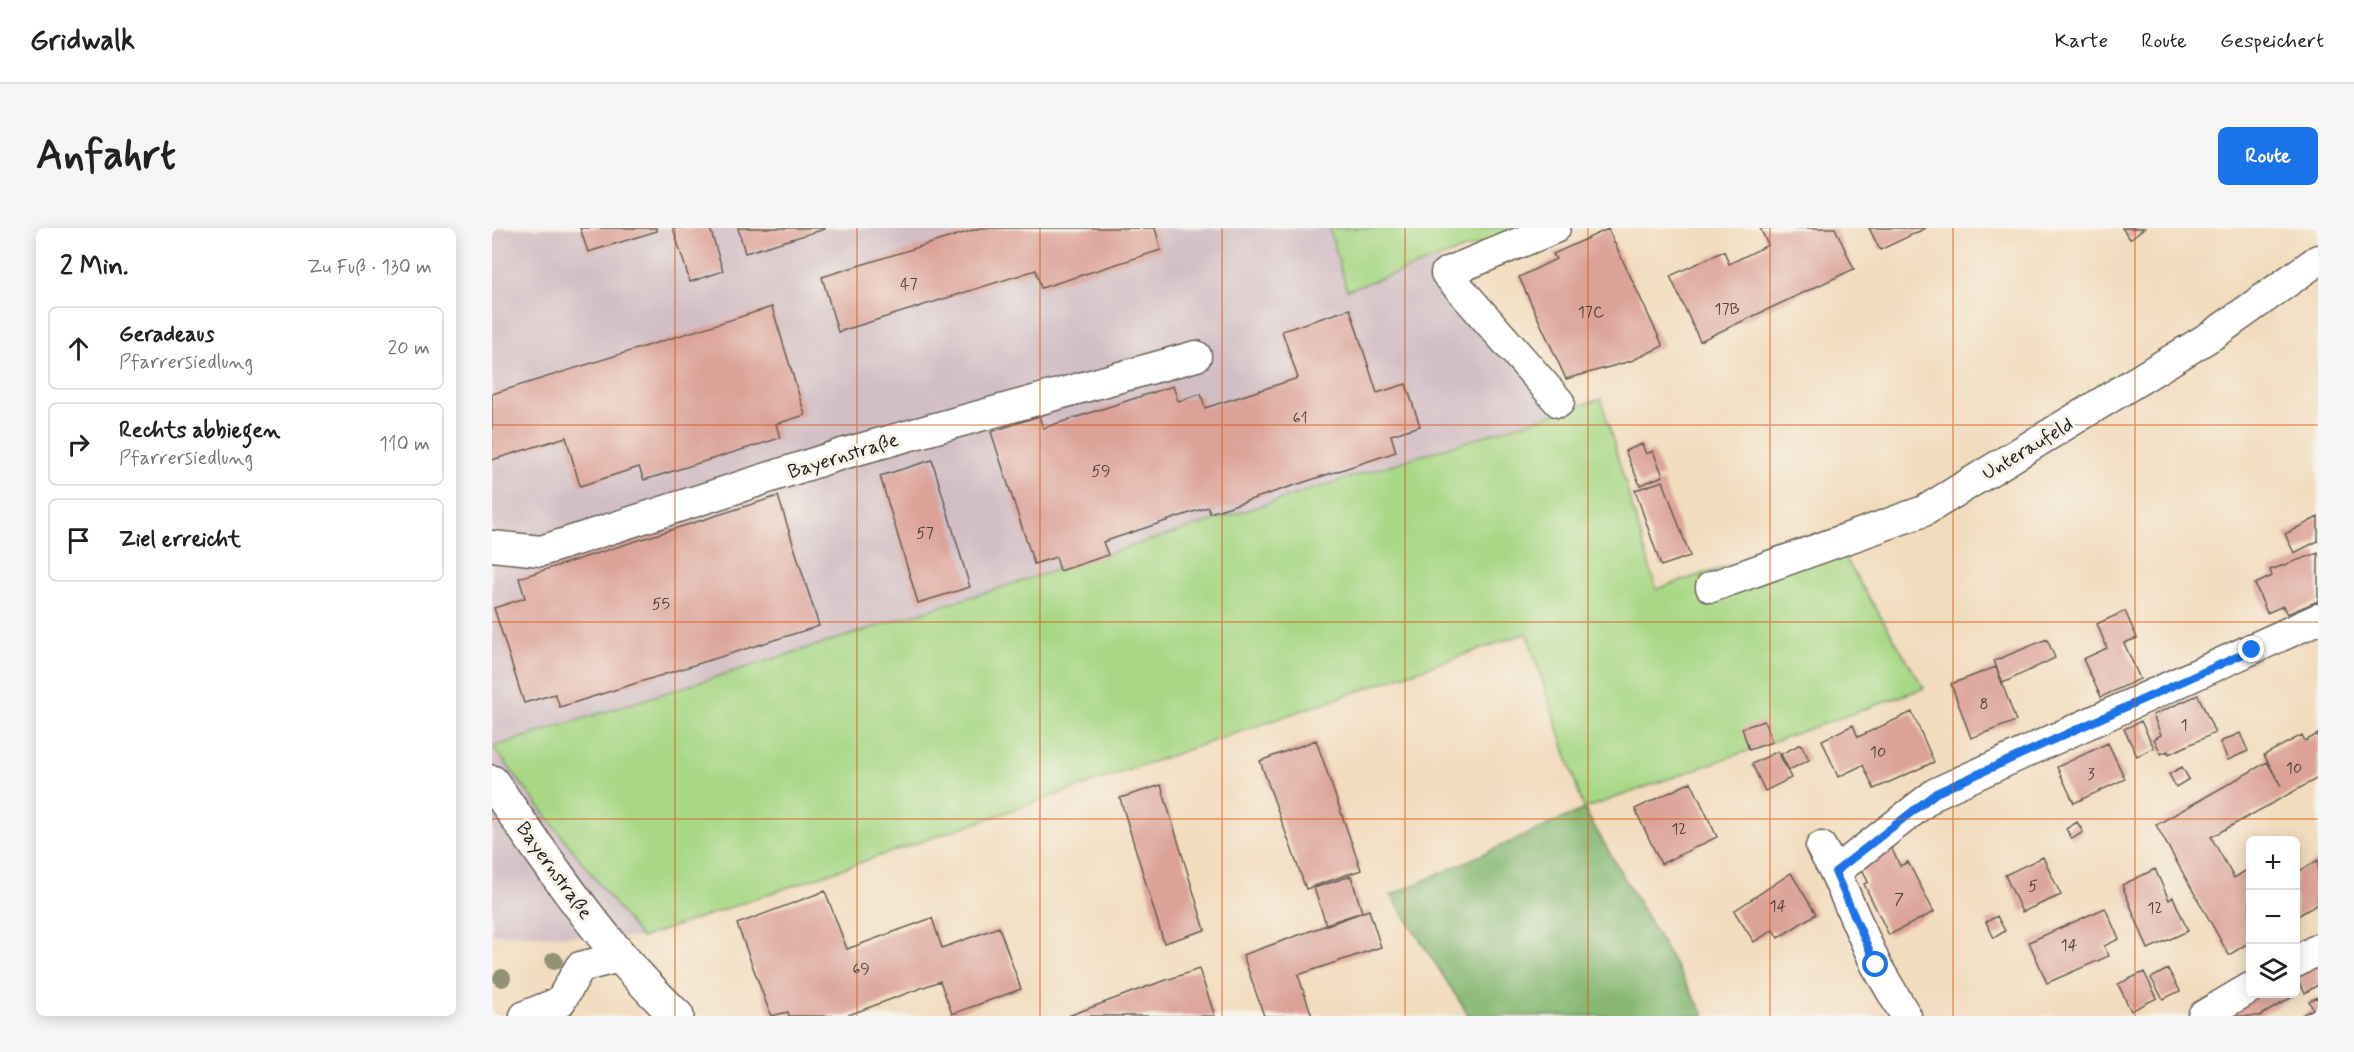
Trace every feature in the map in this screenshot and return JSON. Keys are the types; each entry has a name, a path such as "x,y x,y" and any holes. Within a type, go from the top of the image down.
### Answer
{"street":[{"path":"1555,228 1446,273 1559,402"},
{"name":"Unteraufeld","path":"1711,587 1924,511 2214,334 2318,260"},
{"name":"Bayernstraße","path":"492,546 541,551 843,454 1196,356"},
{"path":"1906,1016 1876,965 1828,860 1936,793 2318,619"},
{"name":"Bayernstraße","path":"492,782 572,898 620,957 677,1016"},
{"path":"2300,959 2318,949"},
{"path":"525,1016 560,1002 580,967 620,957"},
{"path":"2203,1016 2246,990"}],"shaded area":[{"path":"492,228 1329,228 1347,290 1439,259 1572,407 494,747 641,938 492,934"}],"green space":[{"path":"1329,228 1526,228 1347,290"},
{"path":"1601,399 1656,589 1830,533 1924,688 1584,809 1527,633 641,938 493,747"},
{"path":"1584,809 1705,1016 1469,1016 1391,895"}],"building":[{"path":"580,228 656,228 657,231 588,252"},
{"path":"673,228 710,228 723,271 690,282"},
{"path":"738,228 825,228 825,229 745,253"},
{"path":"980,228 1155,228 1161,250 1041,288 1036,270 838,332 822,277"},
{"path":"1760,228 1835,228 1854,269 1700,341 1670,276 1724,251 1729,264 1768,245"},
{"path":"1869,228 1926,228 1880,250"},
{"path":"2122,228 2144,228 2130,239"},
{"path":"1608,229 1663,346 1631,361 1566,379 1519,277 1556,259 1553,254"},
{"path":"772,307 805,415 776,424 780,438 644,480 639,467 580,486 566,437 492,460 492,394"},
{"path":"1350,309 1377,393 1406,384 1420,426 1391,435 1396,452 1210,513 1208,507 1103,542 1108,555 1060,571 1056,557 1034,564 991,432 1039,416 1043,428 1173,386 1178,401 1201,394 1205,408 1298,378 1282,331"},
{"path":"1642,444 1646,454 1653,451 1663,476 1640,485 1625,451"},
{"path":"932,460 970,587 918,603 880,476"},
{"path":"1663,481 1690,556 1661,566 1635,490"},
{"path":"778,496 819,626 560,707 555,694 524,703 494,608 525,598 519,578"},
{"path":"2318,517 2318,541 2294,553 2285,534"},
{"path":"2318,553 2318,601 2287,614 2283,606 2267,613 2255,584 2272,576 2270,570"},
{"path":"2125,611 2137,638 2124,643 2140,679 2101,697 2083,659 2107,648 2097,624"},
{"path":"2047,639 2055,658 2003,683 1994,661"},
{"path":"1996,667 2016,721 1971,738 1951,684"},
{"path":"2198,695 2215,733 2169,754 2168,751 2161,754 2154,739 2161,735 2153,715"},
{"path":"1912,712 1934,762 1874,789 1863,765 1838,777 1822,740 1853,725 1858,737"},
{"path":"1764,721 1772,742 1749,750 1742,728"},
{"path":"2141,721 2154,748 2137,756 2124,729"},
{"path":"2240,733 2248,751 2228,760 2220,742"},
{"path":"2318,734 2318,778 2211,837 2234,878 2246,870 2246,944 2229,955 2156,825 2267,762 2281,786 2264,755 2302,735 2305,741"},
{"path":"1316,740 1361,870 1306,889 1260,761"},
{"path":"2108,743 2125,779 2074,803 2057,767"},
{"path":"1801,744 1809,760 1789,770 1781,754"},
{"path":"1778,751 1791,778 1765,791 1752,764"},
{"path":"2182,767 2189,779 2176,787 2169,774"},
{"path":"1691,782 1717,837 1661,864 1635,809"},
{"path":"1161,785 1205,930 1164,943 1120,798"},
{"path":"2077,822 2083,832 2072,839 2066,829"},
{"path":"1891,847 1900,866 1908,862 1934,912 1889,935 1864,884 1868,882 1859,862"},
{"path":"2043,857 2061,895 2022,912 2005,875"},
{"path":"2318,860 2318,904 2300,915 2300,890 2300,871"},
{"path":"2155,869 2169,900 2173,897 2188,931 2148,949 2122,885"},
{"path":"1791,873 1816,914 1778,938 1773,930 1754,942 1734,911"},
{"path":"1351,876 1362,912 1326,924 1314,888"},
{"path":"825,891 847,949 932,918 942,948 999,927 1021,989 952,1014 940,981 846,1016 789,1016 788,1012 771,1016 737,924"},
{"path":"2105,908 2119,939 2104,946 2109,956 2047,983 2029,942"},
{"path":"1369,910 1381,947 1298,975 1312,1016 1264,1016 1243,955"},
{"path":"1997,916 2005,931 1994,938 1986,922"},
{"path":"2318,962 2318,985 2305,993 2300,984 2300,974"},
{"path":"1199,969 1215,1016 1068,1016 1146,987"},
{"path":"2168,969 2180,991 2163,999 2151,978"},
{"path":"2144,972 2157,998 2131,1011 2118,984"},
{"path":"2318,997 2318,1016 2300,1016 2313,1009 2309,1001"},
{"path":"2254,998 2291,998 2260,1016 2235,1016 2232,1011"}],"route":[{"path":"1876,965 1835,872 1936,793 2252,650"}]}
